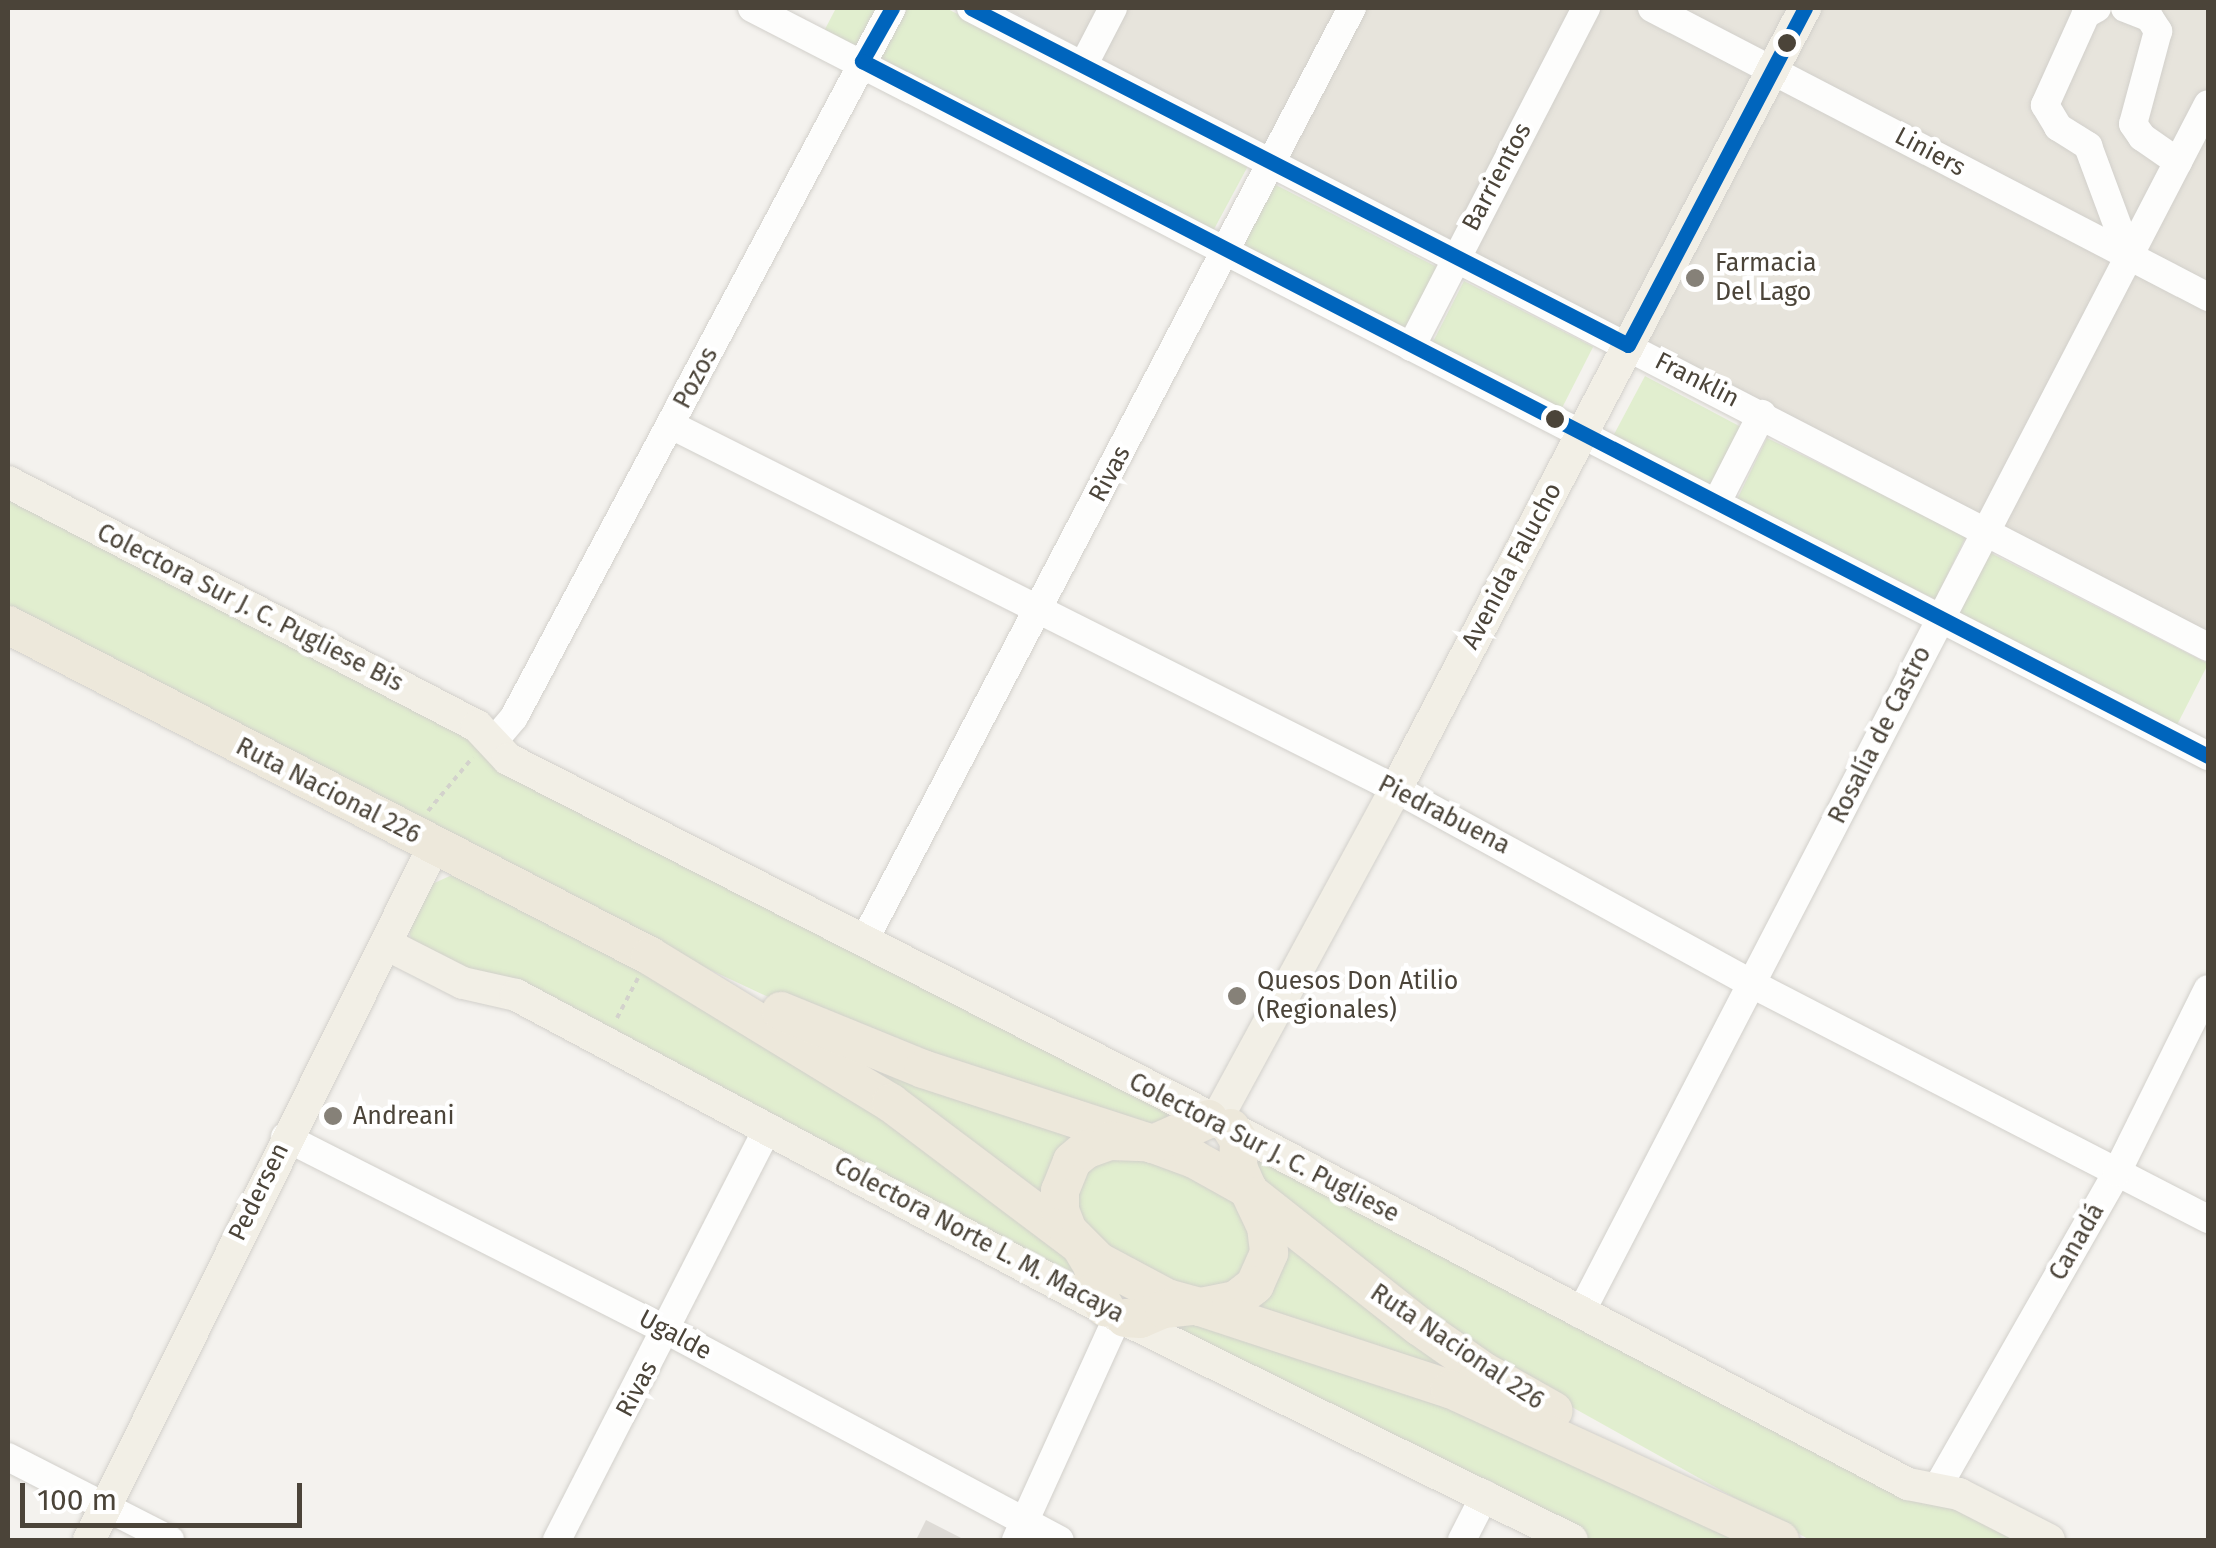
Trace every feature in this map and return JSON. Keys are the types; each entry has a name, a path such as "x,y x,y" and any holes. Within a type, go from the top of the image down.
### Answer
{"highway":[{"name":"Ruta Nacional 226","path":"8,625 650,956 860,1046 1150,1143 1251,1192 1378,1297 1483,1371 1724,1512"},
{"name":"Ruta Nacional 226","path":"650,956 892,1103 1079,1245 1146,1289 1404,1370 1780,1540"},
{"path":"1079,1245 1093,1267 1095,1290 1116,1314 1140,1319 1164,1308 1236,1300 1262,1277 1270,1240 1238,1167 1240,1141 1218,1123 1150,1143"},
{"name":"Ruta Nacional 226","path":"1079,1245 1060,1210 1065,1170 1078,1155 1096,1145 1123,1140 1150,1143"}],"main road":[{"name":"Avenida Falucho","path":"1218,1123 1806,8"},
{"name":"Colectora Sur J. C. Pugliese Bis","path":"8,482 477,726 489,738"},
{"name":"Colectora Sur J. C. Pugliese","path":"489,738 508,759 865,939 1908,1484 1959,1494 2048,1540"},
{"name":"Pedersen","path":"88,1540 286,1137 386,944 421,839"},
{"name":"Colectora Norte L. M. Macaya","path":"386,944 462,983 516,995 1116,1314 1572,1540"}],"street":[{"path":"752,8 2208,756"},
{"name":"Pozos","path":"489,738 499,735 514,717 892,8"},
{"name":"Franklin","path":"971,8 2208,646"},
{"path":"1084,64 1112,8"},
{"name":"Rivas","path":"865,939 1352,8"},
{"name":"Barrientos","path":"1410,346 1586,8"},
{"name":"Liniers","path":"1652,8 2208,297"},
{"path":"2096,8 2086,14 2045,105 2058,127 2088,146 2129,256"},
{"path":"2125,8 2149,16 2158,31 2133,124 2142,138 2178,162"},
{"name":"Rosalía de Castro","path":"1580,1314 2208,104"},
{"path":"1717,502 1762,414"},
{"name":"Piedrabuena","path":"671,425 1396,790 1754,985 2208,1219"},
{"name":"Canadá","path":"1943,1490 1941,1481 2117,1172 2208,988"},
{"name":"Rivas","path":"557,1540 668,1331 768,1128"},
{"name":"Ugalde","path":"286,1137 668,1331 1021,1532 1060,1540"},
{"path":"1021,1532 1116,1314"},
{"path":"8,1457 170,1540"},
{"path":"1462,1540 1485,1495"}],"path":[{"path":"421,839 489,738"},
{"path":"604,1044 650,956"}],"shaded area":[{"path":"1005,8 2208,8 2208,648"}],"green space":[{"path":"832,8 883,8 859,52 823,33 835,10"},
{"path":"901,8 946,8 1248,166 1212,233 875,56"},
{"path":"1274,184 1440,268 1408,330 1243,245"},
{"path":"1464,281 1593,347 1561,410 1432,344"},
{"path":"1645,376 1745,429 1712,490 1613,437"},
{"path":"1767,438 1967,535 1935,599 1736,502"},
{"path":"8,496 467,734 1167,1111 1167,1119 1147,1124 820,1021 601,919 8,607"},
{"path":"1989,552 2208,664 2176,726 1957,614"},
{"path":"452,875 467,878 852,1087 1072,1260 1078,1284 411,942 409,926 430,885"},
{"path":"809,1035 1089,1133 1048,1214"},
{"path":"1099,1155 1163,1159 1233,1202 1255,1232 1247,1275 1204,1294 1123,1263 1074,1213 1078,1175"},
{"path":"1259,1157 1930,1500 2031,1540 1810,1540 1470,1350 1268,1196 1252,1161"},
{"path":"1280,1228 1528,1406 1247,1317"},
{"path":"1171,1321 1229,1328 1344,1359 1749,1540 1589,1540 1226,1354 1186,1338"}],"building":[{"path":"926,1520 965,1540 916,1540"}],"transit line":[{"path":"892,8 862,61 2208,756"},
{"path":"971,8 1628,345 1805,8"}],"place":[{"name":"Farmacia Del Lago","path":"1695,278"},
{"name":"Quesos Don Atilio (Regionales)","path":"1237,996"},
{"name":"Andreani","path":"333,1116"}]}
